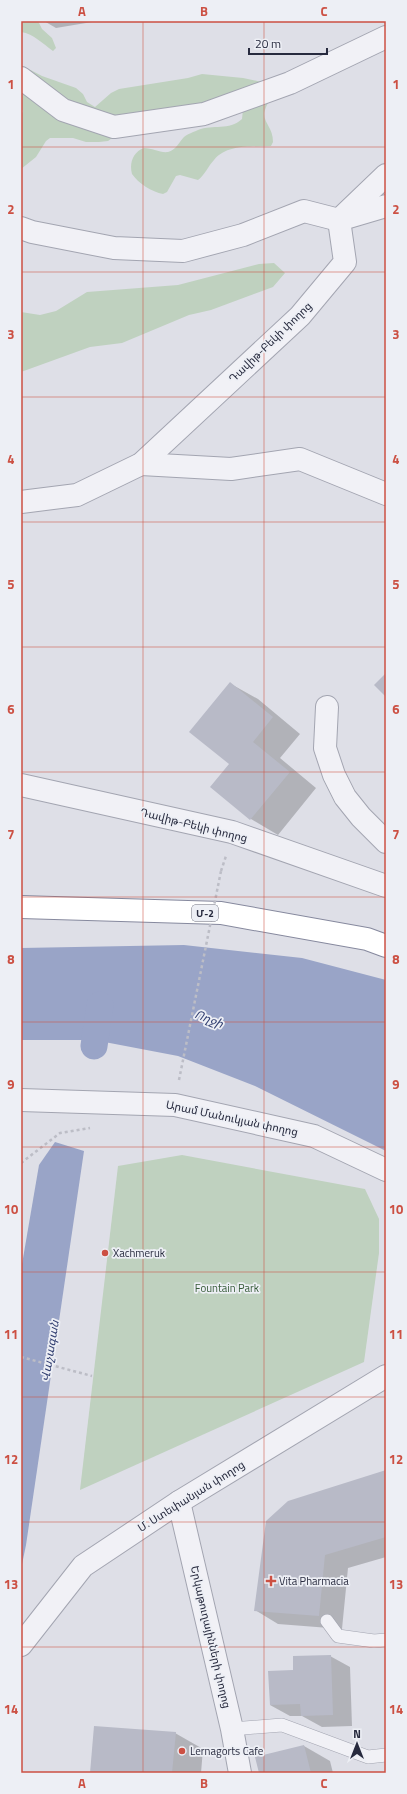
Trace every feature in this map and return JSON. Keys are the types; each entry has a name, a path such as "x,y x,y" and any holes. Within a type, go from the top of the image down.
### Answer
{"highway":[{"name":"Մ-2","path":"21,908 221,913 367,939 386,946"}],"street":[{"path":"21,78 63,110 114,127 204,114 290,83 386,37"},
{"path":"339,220 386,175"},
{"path":"21,228 32,232 114,248 183,251 243,235 304,211 339,220 386,206"},
{"name":"Դավիթ-Բեկի փողոց","path":"21,502 77,495 141,464 300,316 345,262 339,220"},
{"name":"Դավիթ-Բեկի փողոց","path":"141,464 231,469 300,459 386,494"},
{"path":"327,707 325,748 334,775 345,797 361,817 386,842"},
{"name":"Դավիթ-Բեկի փողոց","path":"21,785 232,832 386,886"},
{"name":"Արամ Մանուկյան փողոց","path":"21,1100 175,1105 314,1136 386,1170"},
{"name":"Մ. Ստեփանյան փողոց","path":"21,1645 83,1566 179,1502 386,1376"},
{"name":"Երկաթուղայինների փողոց","path":"179,1502 232,1729 240,1773"}],"lane":[{"path":"327,1621 338,1636 374,1641 386,1640"},
{"path":"232,1729 282,1725 368,1757 386,1755"}],"path":[{"path":"179,1080 221,871"},
{"path":"21,1163 60,1133 91,1128"},
{"path":"21,1358 92,1376"}],"green space":[{"path":"21,21 38,21 42,29 52,38 56,48 53,51 34,37 21,32"},
{"path":"21,65 42,76 76,88 83,94 87,102 95,107 111,93 119,89 188,78 202,74 243,78 262,82 271,98 266,106 265,117 273,142 271,146 240,147 226,151 214,160 203,176 198,180 180,175 176,176 167,192 163,194 146,187 132,174 131,166 133,158 137,152 144,148 162,152 171,151 184,137 198,130 237,123 242,119 243,109 143,134 115,136 108,141 86,142 73,138 50,138 46,141 36,157 21,169 21,116 23,111 21,108"},
{"path":"274,263 285,273 273,287 211,310 189,315 122,343 90,347 21,372 21,312 40,315 56,311 87,292 178,285 259,264"},
{"name":"Fountain Park","path":"182,1155 365,1189 379,1219 379,1253 364,1362 80,1490 118,1166"}],"water":[{"name":"Ողջի","path":"184,945 302,958 386,980 386,1151 255,1086 178,1056 94,1040 21,1040 21,948"},
{"name":"Վաչագան","path":"55,1142 84,1151 26,1545 21,1569 21,1270 39,1165"}],"building":[{"path":"386,673 386,697 374,685"},
{"path":"230,682 273,717 253,742 290,772 250,820 210,787 229,764 189,732"},
{"path":"386,1470 386,1537 325,1555 319,1616 254,1611 266,1521 288,1501"},
{"path":"331,1655 333,1715 301,1716 300,1704 270,1705 268,1671 293,1670 293,1656"},
{"path":"94,1726 176,1732 172,1773 90,1773"},
{"path":"304,1745 311,1773 259,1773 255,1757"}],"waterway":[{"path":"94,1046 100,1005"}],"place":[{"name":"Xachmeruk","path":"105,1253"},
{"name":"Vita Pharmacia","path":"271,1581"},
{"name":"Lernagorts Cafe","path":"182,1751"}]}
